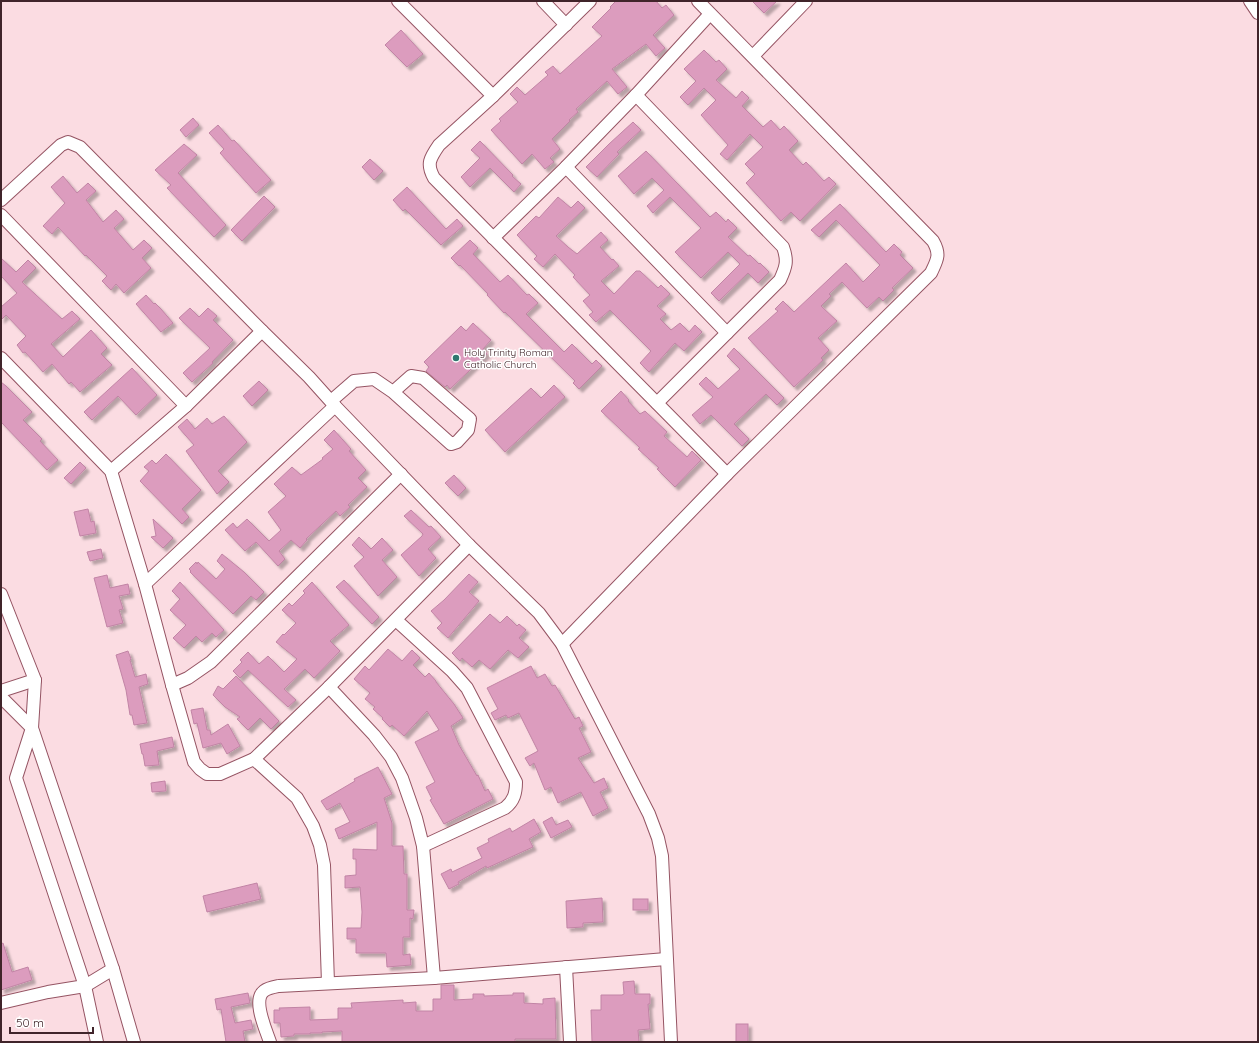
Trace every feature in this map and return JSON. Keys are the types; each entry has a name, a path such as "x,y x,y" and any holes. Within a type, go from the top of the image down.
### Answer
{"street":[{"path":"398,1 493,96"},
{"path":"542,1 566,25"},
{"path":"590,1 493,96 439,145 429,161 430,171 434,178 727,474"},
{"path":"562,644 727,474 931,273 938,256 937,249 932,241 698,1"},
{"path":"753,56 806,1"},
{"path":"1250,1 1258,13"},
{"path":"494,238 636,95 710,14"},
{"path":"636,95 783,247 786,257 786,263 780,280 657,403"},
{"path":"1,200 61,145 68,142 80,147 309,377 469,545 539,612 562,644 649,814 658,838 662,856 666,959 672,1042"},
{"path":"566,167 727,333"},
{"path":"1,215 186,406"},
{"path":"111,471 186,406 262,331"},
{"path":"1,358 111,471 145,584 194,762 207,774 220,774 254,759 329,687 469,545"},
{"path":"145,584 354,382 374,379 394,392 451,444 457,442 468,430 470,419 423,378 411,376 394,392"},
{"path":"172,685 188,678 211,662 401,474"},
{"path":"1,594 35,680 32,728 16,778 85,986 97,1042"},
{"path":"396,620 452,671 467,688 516,782 514,798 505,808 424,846"},
{"path":"1,691 35,680"},
{"path":"329,687 374,735 391,757 402,778 424,846 434,978"},
{"path":"1,697 32,728 112,969 134,1042"},
{"path":"254,759 297,798 313,826 320,845 324,865 328,983"},
{"path":"270,1042 259,1005 262,992 269,988 328,983 434,978 666,959"},
{"path":"566,967 570,1042"},
{"path":"1,1003 48,992 85,986 112,969"}],"building":[{"path":"616,1 656,1 662,8 666,5 674,15 653,35 665,48 656,56 646,44 612,69 627,87 618,94 607,81 576,109 578,112 552,139 560,149 550,158 554,162 545,169 532,154 522,164 491,130 501,121 499,119 518,102 510,94 517,87 525,95 548,75 545,72 553,66 560,74 602,36 592,27"},
{"path":"752,1 777,1 764,13"},
{"path":"401,30 423,54 407,67 385,45"},
{"path":"704,50 716,62 719,60 727,69 716,80 736,98 742,91 749,98 742,106 763,127 771,120 780,130 784,126 798,141 789,150 803,165 806,162 824,181 829,177 836,184 800,221 791,212 781,221 746,183 755,174 745,164 763,147 750,134 727,160 720,154 728,145 701,115 716,100 704,88 688,105 680,97 696,81 684,69"},
{"path":"193,118 199,125 186,137 180,130"},
{"path":"633,122 641,130 617,152 619,154 597,177 586,167"},
{"path":"218,125 271,180 256,193 220,153 224,149 209,133"},
{"path":"480,141 521,184 514,192 490,168 470,187 461,177 480,158 471,150"},
{"path":"184,144 197,155 178,173 226,225 214,237 167,188 171,185 155,170"},
{"path":"646,151 710,217 716,212 726,222 728,219 737,228 728,237 748,256 750,255 769,272 758,283 748,273 719,301 711,293 740,264 728,252 701,278 675,252 701,228 670,197 653,213 647,206 664,190 652,178 634,194 618,176"},
{"path":"370,159 383,171 374,180 362,167"},
{"path":"63,176 77,193 88,183 96,191 86,200 103,222 116,210 124,219 114,228 133,250 144,240 152,248 142,258 151,268 124,293 116,284 111,290 102,281 107,276 86,255 85,256 58,227 52,234 43,226 65,203 51,187"},
{"path":"407,187 446,229 457,219 463,226 441,245 405,209 403,211 393,200"},
{"path":"264,196 275,207 242,241 231,230"},
{"path":"558,197 571,208 578,201 585,208 556,236 577,254 601,232 608,240 600,247 619,266 601,281 614,294 636,271 640,271 658,288 661,285 670,294 657,306 666,314 660,319 671,330 680,323 689,332 695,325 702,332 684,351 675,343 649,372 640,363 651,351 610,310 596,322 589,315 593,312 583,301 590,295 573,277 575,275 555,254 543,267 534,259 537,256 517,235 536,216 539,218"},
{"path":"840,204 886,252 894,244 902,252 900,255 913,268 892,288 894,290 883,301 879,297 867,308 842,282 829,294 831,296 821,306 837,321 818,338 829,350 821,358 823,360 794,387 748,338 778,311 775,309 783,301 794,312 846,263 863,282 880,265 836,220 819,237 811,230"},
{"path":"470,240 478,248 473,254 500,282 508,275 527,295 529,294 538,303 526,314 564,352 572,344 592,364 596,360 602,366 579,389 573,383 575,381 505,312 504,313 487,295 488,294 460,265 459,266 451,258"},
{"path":"1,258 16,272 28,260 36,268 22,282 62,319 72,311 80,319 51,344 63,357 91,330 107,348 101,354 112,365 80,392 71,382 69,384 52,364 43,372 25,352 23,353 17,345 26,336 6,315 1,320 1,307 17,293 1,276"},
{"path":"146,295 173,323 161,332 136,304"},
{"path":"190,308 199,317 208,308 217,316 213,320 233,340 212,362 213,363 192,382 183,373 210,348 179,318"},
{"name":"Holy Trinity Roman Catholic Church","path":"473,323 491,340 483,349 487,354 450,389 447,385 445,387 426,371 429,367 424,362 461,326 466,331"},
{"path":"734,348 784,398 777,405 766,394 734,424 749,439 742,446 711,415 700,424 692,415 713,397 699,384 706,377 718,389 740,369 727,356"},
{"path":"132,368 157,395 136,415 118,396 92,420 84,412"},
{"path":"259,381 268,390 252,406 243,396"},
{"path":"1,382 32,412 23,420 42,439 40,441 58,460 47,470 1,422"},
{"path":"554,385 565,397 505,452 485,430 531,388 541,398"},
{"path":"621,391 640,414 645,411 667,432 664,436 687,457 692,451 701,460 675,487 657,469 659,468 638,449 640,448 601,411"},
{"path":"224,416 247,442 218,471 229,482 217,494 186,451 194,445 178,427 187,419 195,429 207,418 212,424"},
{"path":"334,430 351,449 349,451 366,470 358,478 367,487 348,505 350,507 340,516 336,511 306,539 307,540 300,548 291,540 279,551 285,559 278,566 256,542 245,551 225,530 233,523 237,528 247,519 269,541 281,530 268,512 286,496 274,484 292,467 301,475 323,459 322,458 333,449 324,440"},
{"path":"166,454 201,490 182,509 189,517 182,524 140,481 149,471 144,467 152,460 156,464"},
{"path":"80,462 86,468 71,484 64,478"},
{"path":"454,475 466,488 458,496 445,483"},
{"path":"88,509 91,522 94,521 96,533 80,536 74,512"},
{"path":"411,510 429,527 431,526 441,537 428,549 436,558 419,576 401,555 423,534 404,516"},
{"path":"153,519 173,538 163,548 151,537 156,536"},
{"path":"359,537 371,549 382,538 393,550 382,560 397,577 378,596 354,566 364,557 352,545"},
{"path":"101,549 103,558 90,561 87,552"},
{"path":"222,554 244,572 264,592 256,600 251,596 233,614 190,572 191,571 189,569 196,562 197,564 198,562 216,579 225,569 217,561"},
{"path":"469,574 478,582 469,592 479,601 448,638 437,628 442,623 431,611"},
{"path":"107,575 110,588 128,584 130,594 119,596 123,609 119,610 123,623 107,627 94,578"},
{"path":"344,580 379,617 372,624 336,587"},
{"path":"180,582 224,630 216,637 212,633 202,642 196,636 184,648 173,638 186,625 170,610 180,599 172,591"},
{"path":"312,582 349,625 330,641 340,651 314,678 305,669 284,689 296,700 288,707 248,670 240,678 233,671 242,662 240,660 248,652 259,664 268,656 284,672 297,659 276,642 296,623 282,610 289,603 292,606 305,593 303,591"},
{"path":"490,614 500,623 507,616 517,626 519,624 526,630 519,638 529,647 518,658 508,650 490,669 479,660 472,667 462,658 460,661 452,653"},
{"path":"388,649 402,661 412,650 420,658 413,665 425,677 429,673 454,704 463,718 451,726 459,745 477,776 478,775 485,791 488,789 493,799 444,824 430,800 432,799 426,787 435,782 415,742 439,730 427,711 404,736 392,725 390,727 373,709 375,707 365,699 370,693 354,679 365,666 369,670"},
{"path":"128,651 135,677 146,674 148,684 139,687 147,723 134,725 132,715 130,715 126,690 116,655"},
{"path":"531,666 537,678 545,674 552,686 555,685 575,719 579,717 583,726 579,728 591,752 578,758 594,783 604,778 608,788 600,792 608,808 593,816 581,792 558,803 551,787 545,790 534,763 530,766 525,758 538,751 519,713 508,718 506,715 495,720 491,713 498,709 487,688"},
{"path":"236,676 279,721 271,729 260,718 248,730 237,719 240,717 225,707 213,695 218,686 223,689"},
{"path":"203,708 207,730 210,730 211,735 228,724 240,746 227,754 221,743 203,748 197,723 194,724 191,710"},
{"path":"172,737 174,747 157,751 159,765 145,766 140,744"},
{"path":"378,767 392,794 384,798 392,823 392,846 403,846 404,874 407,874 407,910 414,910 413,919 410,918 410,937 403,937 403,955 410,954 411,965 387,967 386,953 356,953 356,939 347,939 347,928 361,928 362,912 360,887 345,888 345,876 356,875 356,859 353,859 353,849 377,850 377,822 339,839 335,829 350,822 340,803 327,810 321,801 355,781 354,779"},
{"path":"165,781 166,791 152,792 151,783"},
{"path":"552,817 556,825 568,820 572,827 551,838 543,822"},
{"path":"534,819 541,832 529,839 533,847 487,868 486,866 449,889 441,874 451,869 452,872 482,858 477,848 489,842 488,839 510,828 512,832"},
{"path":"257,883 261,899 207,912 203,896"},
{"path":"602,898 603,922 583,923 583,927 567,928 566,901"},
{"path":"633,899 648,899 648,910 633,910"},
{"path":"3,943 12,972 28,967 32,980 1,990 1,944"},
{"path":"634,981 635,994 650,994 650,1004 648,1004 650,1029 638,1030 639,1042 592,1042 591,1010 601,1010 601,995 622,995 624,994 623,982"},
{"path":"441,985 454,985 454,1000 473,999 473,994 484,994 484,996 513,995 513,993 524,993 524,1003 543,1004 543,999 555,998 556,1039 515,1039 515,1042 342,1042 342,1031 294,1034 294,1036 281,1037 280,1023 274,1023 274,1010 280,1010 279,1008 310,1007 310,1020 338,1019 338,1008 352,1008 351,1003 403,1000 403,1003 416,1002 416,1011 433,1011 433,999 441,999"},
{"path":"248,993 250,1003 231,1007 235,1023 251,1020 253,1029 243,1031 245,1042 226,1042 221,1009 217,1010 215,999"},
{"path":"736,1024 748,1024 748,1042 736,1042"}],"place":[{"name":"Holy Trinity Roman Catholic Church","path":"456,358"}]}
